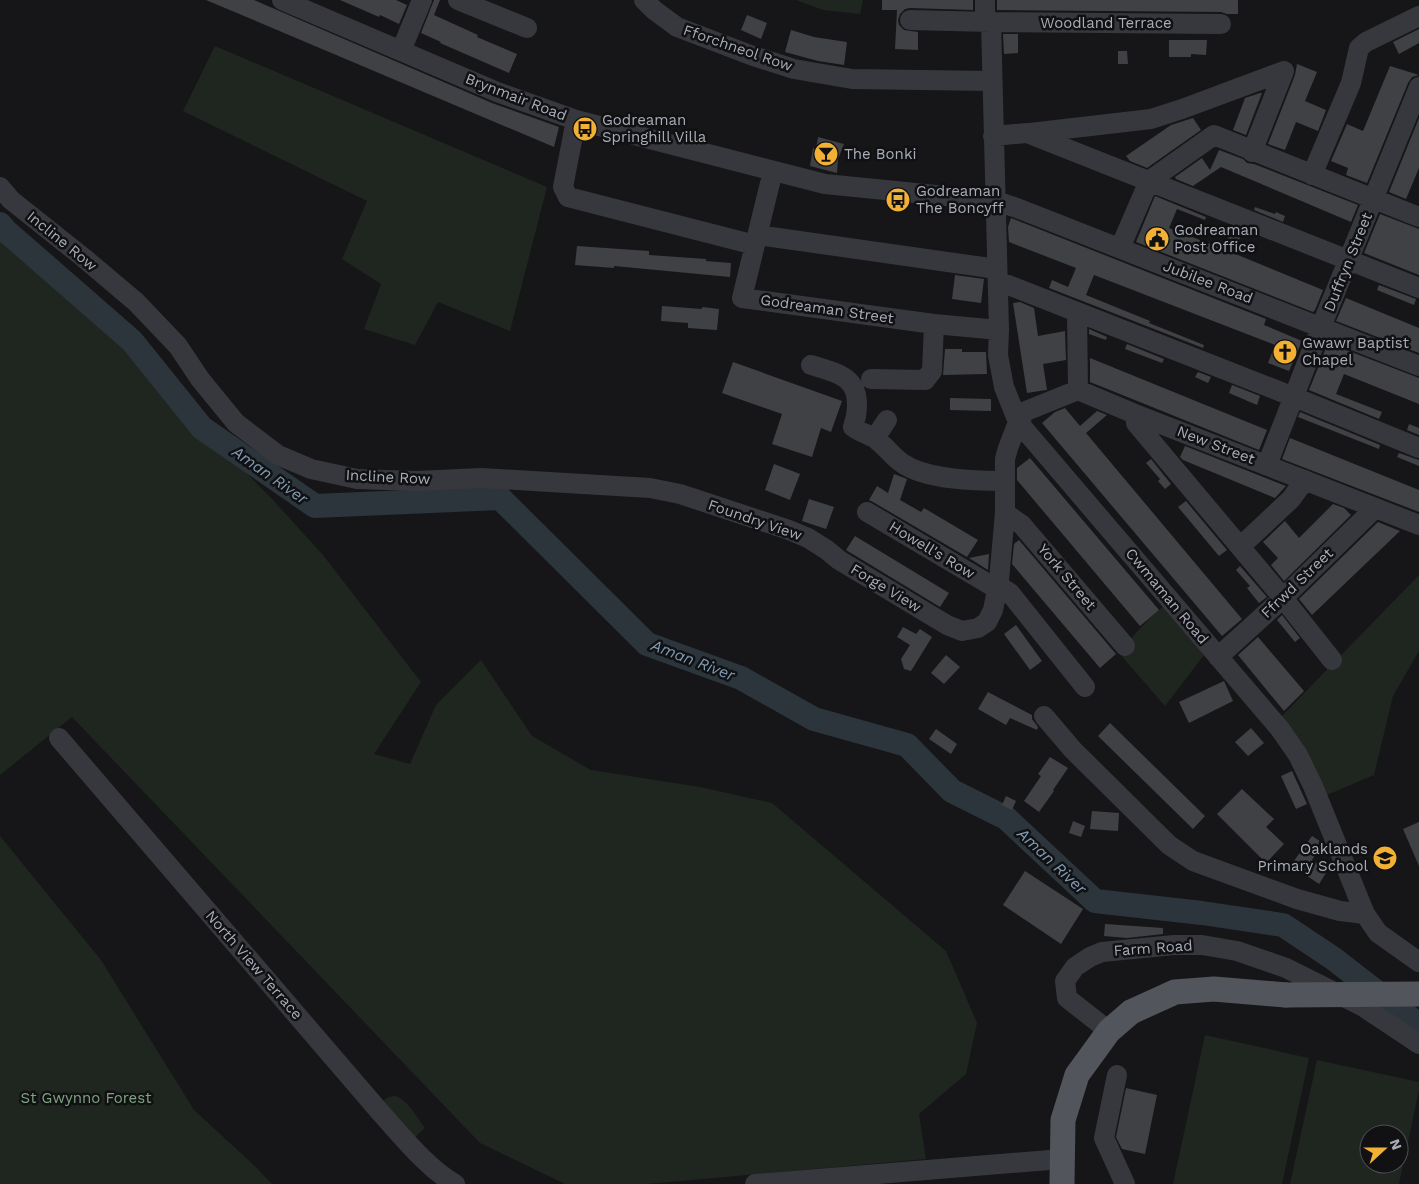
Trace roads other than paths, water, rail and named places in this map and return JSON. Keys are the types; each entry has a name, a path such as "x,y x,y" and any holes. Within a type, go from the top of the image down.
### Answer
{"main road":[{"path":"1062,1184 1063,1120 1077,1075 1109,1031 1131,1012 1175,992 1214,989 1286,995 1419,994"}],"street":[{"name":"Brynmair Road","path":"282,0 497,92 576,120 825,184 996,201"},
{"path":"401,51 422,0"},
{"path":"458,0 528,28"},
{"name":"Fforchneol Row","path":"644,0 654,10 677,26 752,56 794,69 852,79 991,81"},
{"path":"985,0 988,22 996,201"},
{"path":"1312,175 1351,82 1360,48 1366,42 1419,16"},
{"name":"Woodland Terrace","path":"910,20 1221,24"},
{"path":"993,136 1151,119 1284,72 1252,152"},
{"name":"Duffryn Street","path":"1267,465 1419,87"},
{"path":"576,120 563,187 568,197 756,240 997,275 1077,313 1294,397 1419,448"},
{"path":"1027,133 1419,288"},
{"path":"1120,248 1149,181 1214,136 1419,217"},
{"name":"Godreaman Street","path":"770,183 742,298 934,324 999,330"},
{"name":"Incline Row","path":"0,187 10,200 136,302 178,346 200,379 236,422 278,455 311,469 357,479 481,478 650,488 680,494"},
{"name":"Jubilee Road","path":"996,201 1419,366"},
{"name":"Cwmaman Road","path":"996,201 998,355 1004,387 1018,422 1280,729 1298,756 1314,786 1365,914 1378,933 1419,962"},
{"path":"997,589 1005,512 1005,459 1008,448 1018,422 1026,411 1078,390 1077,313"},
{"path":"871,379 925,380 932,371 934,324"},
{"path":"811,365 835,372 850,381 857,399 856,417 853,427 875,438 902,463 928,475 1004,481"},
{"name":"New Street","path":"1078,390 1419,525"},
{"path":"1135,414 1136,423 1332,660"},
{"path":"875,438 887,420"},
{"path":"1240,547 1292,499 1305,480"},
{"name":"Foundry View","path":"680,494 789,530 808,538 827,550"},
{"name":"Ffrwd Street","path":"1218,657 1375,508"},
{"name":"Howell's Row","path":"867,512 997,589 1010,593 1085,687"},
{"name":"York Street","path":"1005,512 1022,524 1125,646"},
{"name":"Forge View","path":"827,550 840,560 947,625 962,631 978,628 987,622 993,610 997,589"},
{"path":"1044,716 1073,750 1168,845 1193,861 1297,899 1340,911 1365,914"},
{"name":"North View Terrace","path":"59,738 380,1112 444,1178 455,1184"},
{"name":"Farm Road","path":"1109,1031 1067,998 1064,981 1075,967 1102,952 1174,945 1202,945 1237,951 1286,968 1362,1006 1419,1044"},
{"path":"1117,1075 1104,1138 1125,1184"},
{"path":"755,1184 1062,1159"}],"waterway":[{"name":"Aman River","path":"0,224 132,341 202,428 315,506 500,498 647,644 741,678 814,719 907,745 952,791 1006,818 1095,901 1202,913 1283,925 1334,959 1419,1025"}],"place":[{"name":"Godreaman Springhill Villa","path":"585,129"},
{"name":"The Bonki","path":"826,154"},
{"name":"Godreaman The Boncyff","path":"898,200"},
{"name":"Godreaman Post Office","path":"1157,239"},
{"name":"Gwawr Baptist Chapel","path":"1285,352"},
{"name":"Oaklands Primary School","path":"1385,858"}],"park label":[{"name":"St Gwynno Forest","path":"86,1098"}]}
